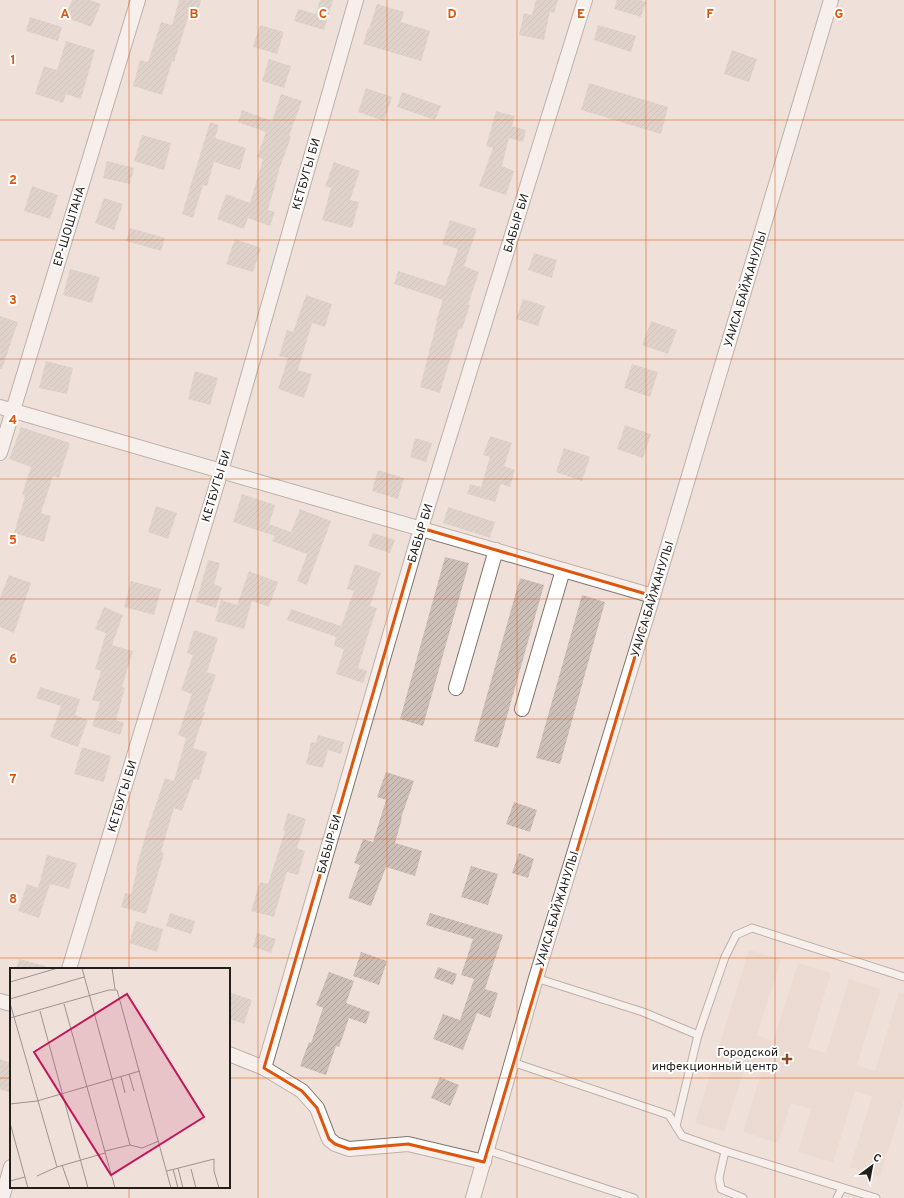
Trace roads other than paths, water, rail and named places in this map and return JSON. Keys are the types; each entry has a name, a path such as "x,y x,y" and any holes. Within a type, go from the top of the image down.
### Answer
{"street":[{"name":"ЕР-ШОШТАНА","path":"0,452 6,409 138,0"},
{"name":"КЕТБУГЫ БИ","path":"69,968 221,471 356,0"},
{"name":"БАБЫР БИ","path":"264,1068 421,528 585,0"},
{"name":"УАИСА БАЙЖАНУЛЫ","path":"473,1198 536,978 653,596 831,0"},
{"path":"6,409 653,596"},
{"path":"456,688 496,550"},
{"path":"522,710 563,570"},
{"path":"0,1001 10,1004"},
{"path":"230,1054 264,1068 302,1091 317,1108 329,1139 334,1144 349,1149 408,1144 486,1156"},
{"path":"2,1198 10,1170"}],"lane":[{"path":"676,1126 698,1035 725,957 736,935 752,928 904,977"},
{"path":"536,978 643,1012 698,1035"},
{"path":"512,1062 669,1115 682,1136 725,1152 876,1198"},
{"path":"725,1152 719,1178 721,1189 743,1198"},
{"path":"486,1156 634,1198"},
{"path":"837,1198 842,1188"}],"place":[{"name":"Городской инфекционный центр","path":"787,1059"}]}
